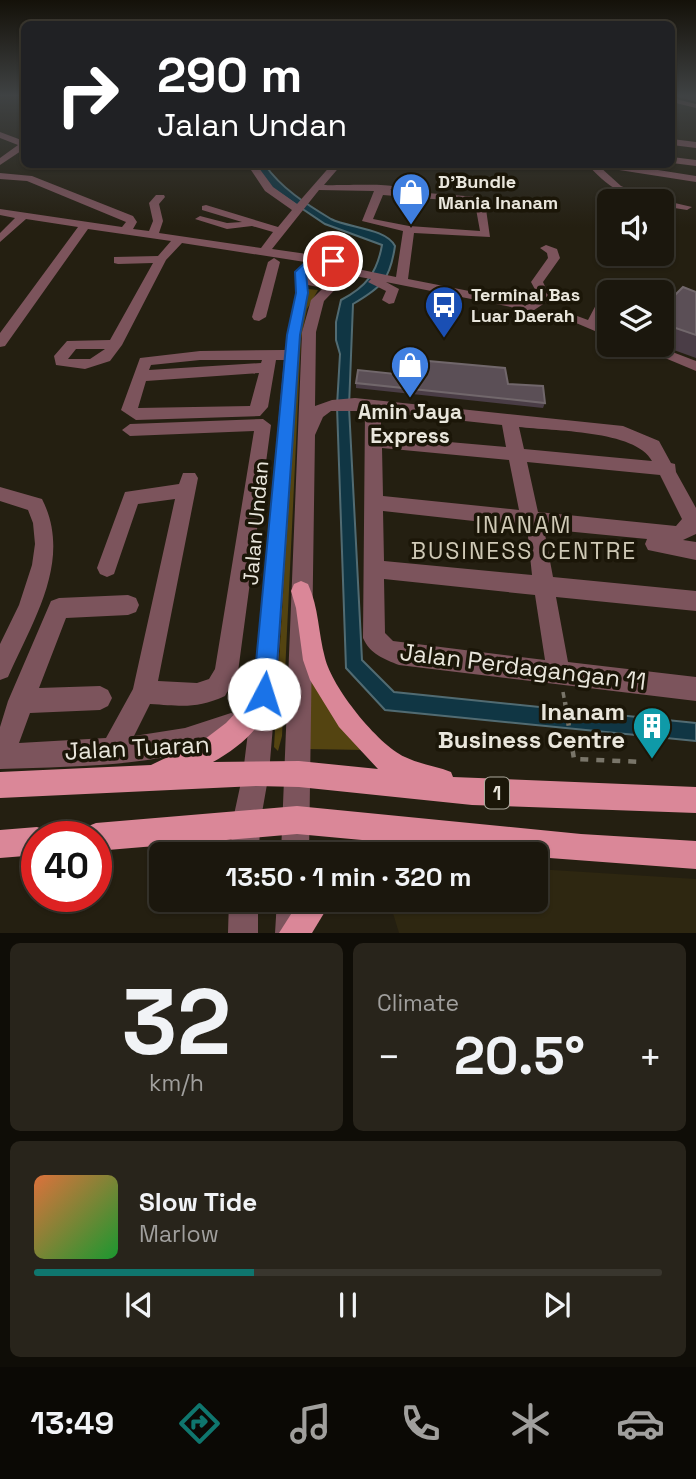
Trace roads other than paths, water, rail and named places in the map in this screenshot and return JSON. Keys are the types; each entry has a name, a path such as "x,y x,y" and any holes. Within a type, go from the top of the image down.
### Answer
{"main road":[{"path":"301,592 309,607 310,638 319,676 342,712 375,751 395,765 472,792"},
{"path":"148,777 214,751 238,732 257,708"},
{"name":"Jalan Tuaran","path":"0,785 256,773 299,774 472,792 696,800"},
{"name":"1","path":"112,835 297,820 694,862"},
{"path":"380,842 394,830"},
{"path":"0,844 21,842"},
{"path":"292,933 308,912"}],"street":[{"path":"675,142 696,145"},
{"path":"0,162 21,147"},
{"path":"675,160 696,163"},
{"path":"254,168 269,190 297,209"},
{"path":"265,250 306,198 334,168"},
{"path":"595,168 620,189"},
{"path":"625,168 696,179"},
{"path":"0,176 29,178 129,218 132,222 125,231"},
{"path":"316,187 375,184 452,188"},
{"path":"379,191 473,199 481,209 486,235 408,229 367,221 379,191"},
{"path":"153,235 158,222 154,203 160,197"},
{"path":"674,205 687,207"},
{"path":"0,212 327,260 338,264 341,276"},
{"path":"203,214 227,226 251,225 281,231"},
{"path":"0,239 23,216"},
{"path":"0,343 85,225"},
{"path":"401,282 408,229"},
{"path":"115,345 161,259 179,239"},
{"path":"218,245 279,264 316,284 341,276 401,282 515,304 525,312 545,299 545,294 537,282 554,258 553,251 546,248"},
{"path":"259,317 282,259 265,250"},
{"path":"118,260 161,259"},
{"path":"302,277 307,264 327,260"},
{"name":"Jalan Undan","path":"296,842 309,337 318,300 341,276"},
{"name":"Jalan Undan","path":"246,842 246,824 256,773 267,667 292,355 302,277"},
{"path":"385,281 393,289 389,300"},
{"path":"592,326 597,316"},
{"path":"569,317 597,328"},
{"path":"309,337 316,342 313,377 319,390 332,401 623,432 653,446 668,469 694,523 677,534 401,515 381,515 373,523"},
{"path":"268,362 260,407 254,412 131,413 129,410 140,376 268,362 292,355"},
{"path":"673,357 696,366"},
{"path":"304,449 310,442 313,416 332,401"},
{"name":"Jalan Perdagangan 11","path":"364,405 372,441 374,638 386,649 399,654 696,689"},
{"path":"509,419 545,587 558,672"},
{"path":"144,692 197,695 217,688 226,672 263,425"},
{"path":"130,430 286,426"},
{"path":"372,441 668,469"},
{"path":"107,568 131,498 188,484 144,692 114,749"},
{"path":"0,494 35,504 42,516 44,539 43,567 0,669"},
{"path":"373,494 375,501 387,505 681,546 696,551"},
{"path":"374,569 696,601"},
{"path":"128,605 60,601 38,667 20,701 1,756 114,749 197,739 223,730 257,708 267,667"},
{"path":"20,701 100,698"},
{"path":"243,933 244,912"},
{"path":"292,912 292,933"}],"water":[{"path":"256,168 267,168 286,188 331,219 384,235 395,246 383,281 371,293 353,304 349,407 362,660 394,692 696,723 696,741 385,710 346,668 337,406 340,354 336,340 336,322 341,300 369,278 377,264 382,245 325,224 270,187"}],"place":[{"name":"D'Bundle Mania Inanam","path":"411,226"},
{"name":"Terminal Bas Luar Daerah","path":"444,339"},
{"name":"Amin Jaya Express","path":"410,399"},
{"name":"Inanam Business Centre","path":"652,760"}],"district":[{"name":"INANAM BUSINESS CENTRE","path":"524,538"}]}
